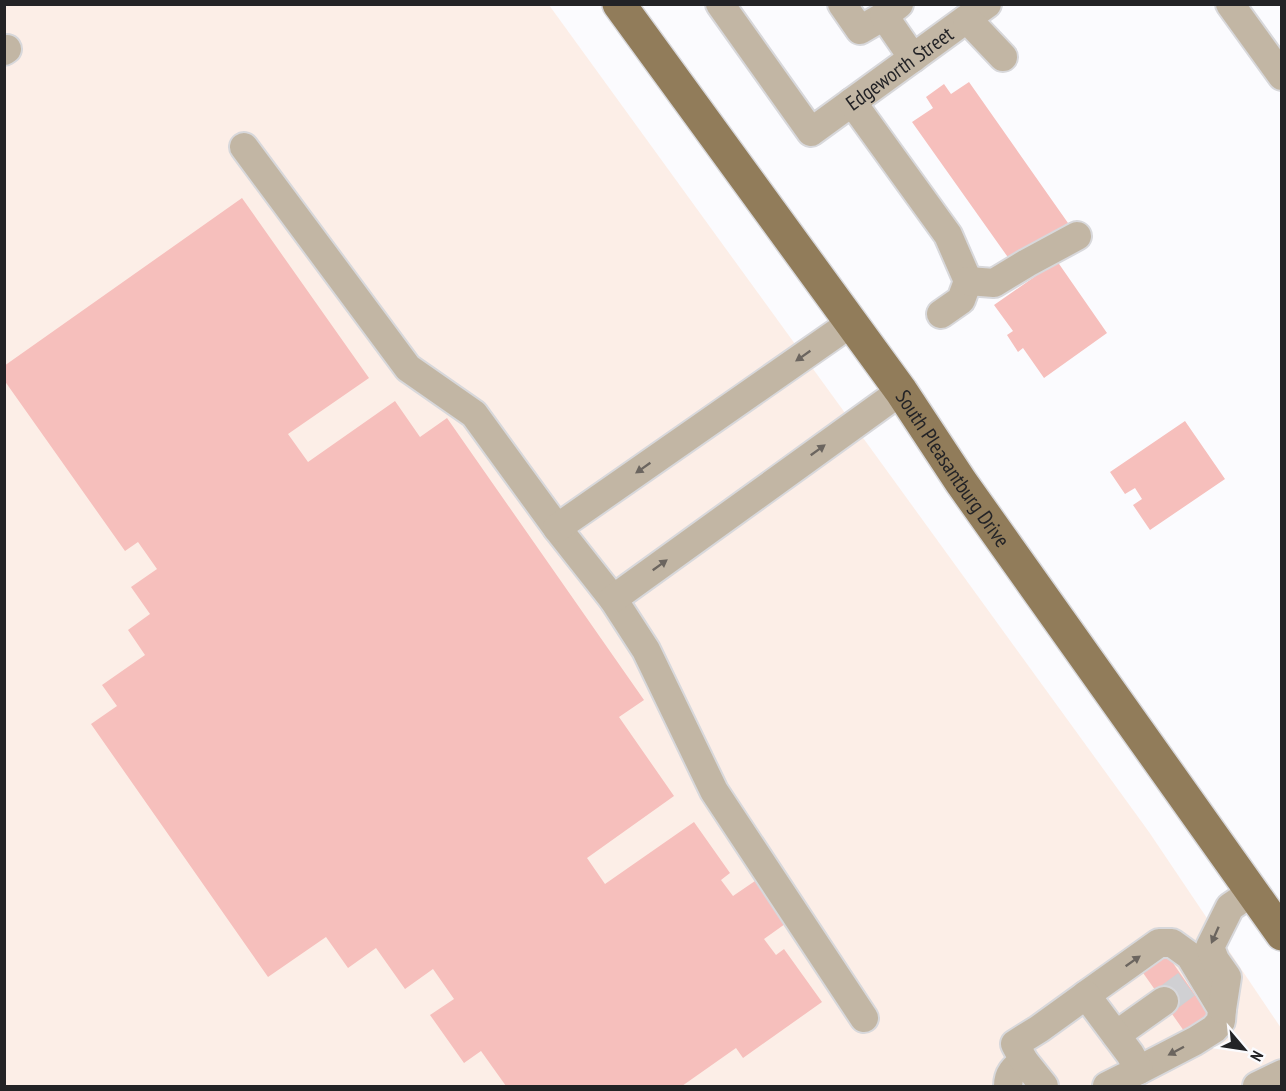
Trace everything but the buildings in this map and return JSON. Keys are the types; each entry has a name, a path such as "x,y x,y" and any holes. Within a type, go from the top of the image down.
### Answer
{"main road":[{"name":"South Pleasantburg Drive","path":"619,4 901,391 962,482 1281,934"}],"street":[{"name":"Edgeworth Street","path":"720,4 811,132 977,12"},
{"path":"842,4 860,30 892,10 913,58"},
{"path":"1230,4 1281,76"},
{"path":"977,12 1003,57"},
{"path":"852,102 948,235 968,281 961,300 941,314"},
{"path":"244,147 408,368 474,414 557,528 613,599 646,650 714,790 864,1018"},
{"path":"968,281 994,284 1077,236"},
{"path":"557,528 851,323"},
{"path":"613,599 901,391"},
{"path":"1107,1086 1214,1029 1221,1020 1227,977 1215,960 1210,947 1230,907 1252,892"},
{"path":"1044,1086 1024,1061 1015,1044 1158,943 1172,943 1190,956 1195,979 1222,1009"},
{"path":"1086,995 1130,1054 1139,1070"},
{"path":"1116,1035 1164,1001"},
{"path":"1008,1086 1008,1077 1024,1061"},
{"path":"1257,1086 1281,1074"}],"shaded area":[{"path":"4,5 549,5 1149,832 1281,1028 1281,1086 5,1086"}],"tunnel":[{"path":"1164,1001 1187,984"}]}
